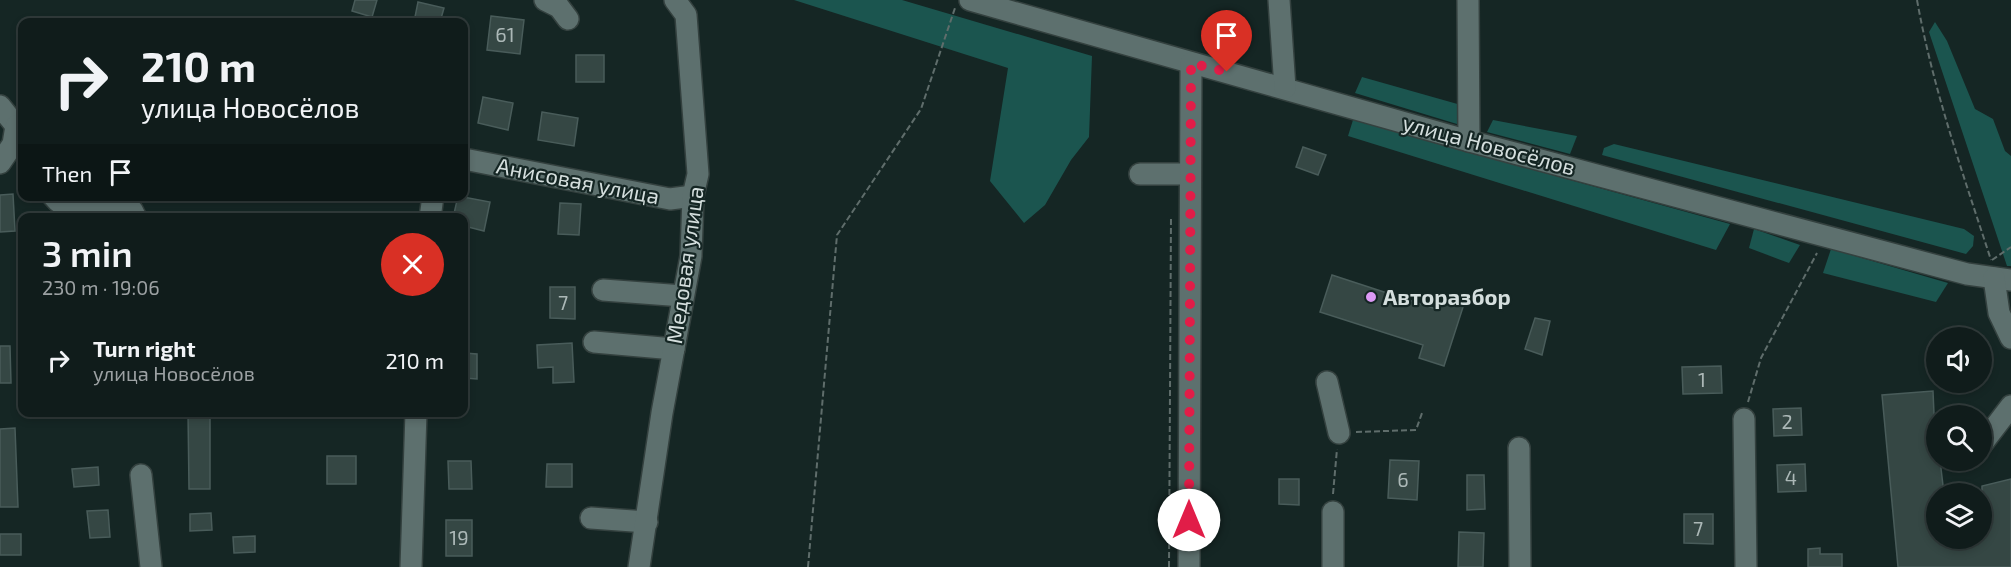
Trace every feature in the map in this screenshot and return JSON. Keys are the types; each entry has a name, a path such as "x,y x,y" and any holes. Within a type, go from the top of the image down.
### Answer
{"street":[{"path":"546,0 560,7 568,19"},
{"name":"Медовая улица","path":"639,567 691,256 693,196 698,174 686,15 675,0"},
{"name":"улица Новосёлов","path":"970,0 1469,141 1967,274 2002,279"},
{"path":"1279,0 1285,88"},
{"path":"1468,0 1469,141"},
{"path":"1189,567 1191,63"},
{"path":"0,106 18,127"},
{"path":"0,163 18,133"},
{"name":"Анисовая улица","path":"468,160 670,199 693,196"},
{"path":"1140,174 1190,174"},
{"path":"57,201 60,205 79,212 120,206 132,210 134,213"},
{"path":"2002,279 1999,313 2011,338"},
{"path":"603,290 683,296"},
{"path":"594,342 674,350"},
{"path":"1328,382 1340,433"},
{"path":"1992,431 2011,406"},
{"path":"411,567 416,417"},
{"path":"1744,419 1746,567"},
{"path":"1519,448 1520,567"},
{"path":"141,476 151,567"},
{"path":"1332,512 1333,567"},
{"path":"591,518 647,522"}],"path":[{"path":"808,567 837,235 921,109 958,0"},
{"path":"1917,0 1924,38 1943,111 1991,261 2002,279"},
{"path":"1169,567 1171,217"},
{"path":"1744,419 1761,358 1792,296 1827,235"},
{"path":"1332,512 1333,473 1340,433 1416,430 1422,412"}],"shaded area":[{"path":"794,0 902,0 1092,56 1089,137 1071,160 1045,205 1024,223 990,181 1008,68"},
{"path":"1935,22 1947,41 1975,109 1993,119 2005,151 2011,156 2011,266 2007,266 1929,32"},
{"path":"1362,77 1461,105 1457,124 1355,93"},
{"path":"1353,120 1730,224 1716,250 1348,136"},
{"path":"1493,120 1577,136 1570,154 1487,132"},
{"path":"1614,144 1964,229 1974,236 1973,246 1966,254 1602,155 1604,148"},
{"path":"1754,229 1800,245 1789,263 1749,248"},
{"path":"1831,249 1948,283 1936,302 1823,273"}],"building":[{"path":"355,0 377,0 372,17 352,11"},
{"path":"418,2 444,8 441,18 415,18"},
{"path":"491,16 524,20 520,54 487,50"},
{"path":"576,55 604,55 604,82 576,82"},
{"path":"483,97 513,103 508,130 478,123"},
{"path":"542,112 578,118 574,146 538,140"},
{"path":"1303,147 1326,155 1318,175 1296,167"},
{"path":"13,194 15,231 0,232 0,195"},
{"path":"468,198 490,202 484,231 468,227 468,213 454,213 457,201 468,201"},
{"path":"560,203 581,204 579,235 558,234"},
{"path":"1332,275 1436,309 1440,296 1464,304 1444,366 1419,358 1423,345 1320,312"},
{"path":"550,287 575,287 575,319 550,318"},
{"path":"1535,318 1550,321 1542,355 1525,349"},
{"path":"572,343 574,382 553,383 553,367 538,368 537,345"},
{"path":"0,346 10,346 11,383 0,383"},
{"path":"468,353 477,354 477,379 468,378"},
{"path":"1721,366 1722,393 1683,394 1682,367"},
{"path":"1933,393 1934,405 1926,405 1926,471 1941,471 1943,483 1926,483 1926,549 1992,549 1992,484 2011,479 2011,567 1898,567 1882,395"},
{"path":"1801,408 1802,435 1774,436 1773,409"},
{"path":"188,417 210,417 210,489 189,489"},
{"path":"15,428 18,507 0,507 0,429"},
{"path":"327,456 356,456 356,484 327,484"},
{"path":"1390,460 1419,461 1417,500 1388,498"},
{"path":"448,461 471,461 472,489 449,489"},
{"path":"547,464 572,464 572,487 546,487"},
{"path":"1805,464 1806,491 1778,492 1777,465"},
{"path":"98,467 99,485 74,487 72,469"},
{"path":"1467,475 1484,475 1485,509 1467,510"},
{"path":"1279,479 1299,479 1299,505 1279,504"},
{"path":"108,510 110,537 90,538 87,511"},
{"path":"211,513 212,530 190,531 190,514"},
{"path":"1684,514 1713,514 1713,544 1684,543"},
{"path":"446,520 472,520 472,556 446,556"},
{"path":"1459,532 1484,533 1483,567 1458,567"},
{"path":"0,534 21,534 21,555 0,555"},
{"path":"255,536 255,552 234,553 233,537"},
{"path":"1820,548 1820,554 1842,554 1842,567 1808,567 1808,549"}],"place":[{"name":"Авторазбор","path":"1371,297"}],"route":[{"path":"1189,520 1188,310 1191,63 1227,72"}]}
